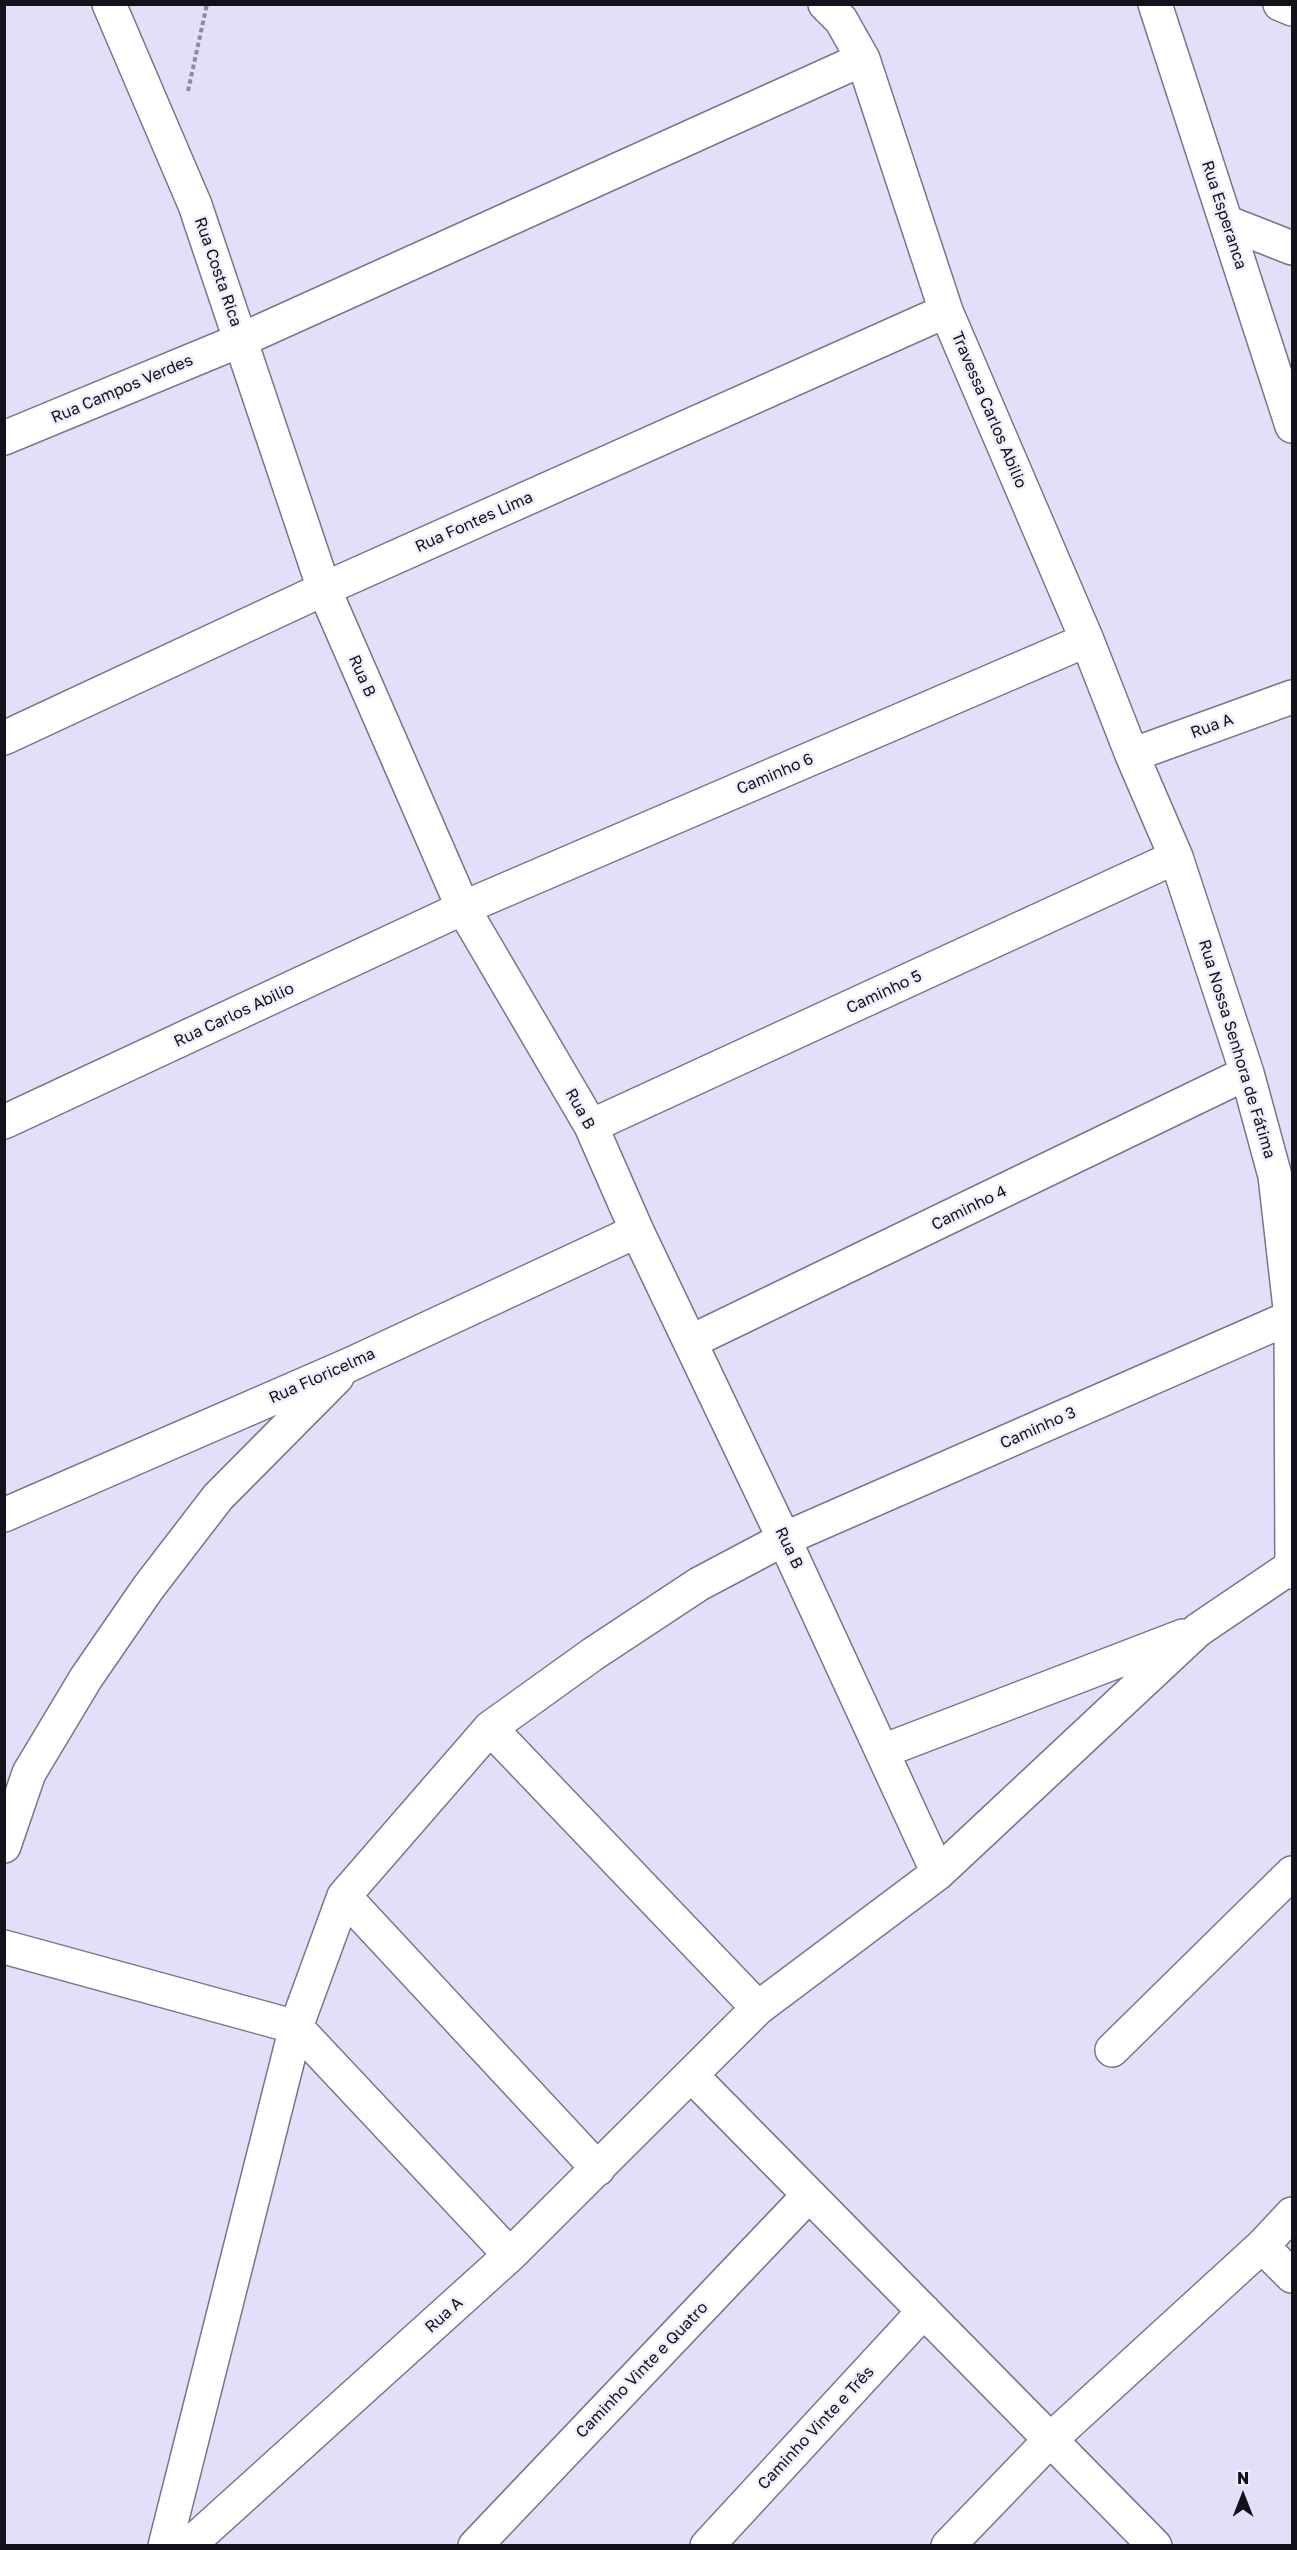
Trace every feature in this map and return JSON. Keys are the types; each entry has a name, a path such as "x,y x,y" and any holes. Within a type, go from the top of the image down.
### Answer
{"street":[{"name":"Rua Costa Rica","path":"109,4 195,205 241,340"},
{"name":"Travessa Carlos Abilio","path":"825,4 841,20 863,59 946,311 1087,640 1132,754"},
{"name":"Rua Esperanca","path":"1155,4 1293,426"},
{"path":"1280,4 1293,9"},
{"name":"Rua Campos Verdes","path":"4,438 241,340 863,59"},
{"path":"1226,222 1293,248"},
{"name":"Rua Fontes Lima","path":"4,738 324,589 946,311"},
{"name":"Rua B","path":"241,340 324,589 463,908 591,1126 637,1231 784,1539 938,1874"},
{"name":"Caminho 6","path":"463,908 1087,640"},
{"name":"Rua A","path":"1132,754 1293,697"},
{"name":"Rua Nossa Senhora de Fátima","path":"1132,754 1176,857 1247,1073 1275,1176 1291,1317 1292,1569"},
{"name":"Caminho 5","path":"591,1126 1176,857"},
{"name":"Rua Carlos Abilio","path":"4,1122 463,908"},
{"name":"Caminho 4","path":"690,1342 1247,1073"},
{"name":"Rua Floricelma","path":"4,1515 349,1365 637,1231"},
{"name":"Caminho 3","path":"344,1896 490,1728 592,1654 699,1584 784,1539 1291,1317"},
{"path":"4,1846 29,1773 86,1678 148,1588 218,1497 349,1365"},
{"path":"883,1751 1198,1630 1292,1569"},
{"name":"Rua A","path":"188,2546 510,2255 759,2008 938,1874 1198,1630"},
{"path":"490,1728 759,2008"},
{"path":"1112,2050 1293,1873"},
{"path":"165,2546 296,2027 344,1896 598,2169"},
{"path":"4,1947 296,2027 510,2255"},
{"path":"693,2076 1155,2546"},
{"name":"Caminho Vinte e Quatro","path":"476,2546 809,2194"},
{"path":"948,2546 1050,2440 1262,2246 1293,2214"},
{"path":"1262,2246 1293,2276"},
{"name":"Caminho Vinte e Três","path":"707,2546 924,2312"}]}
